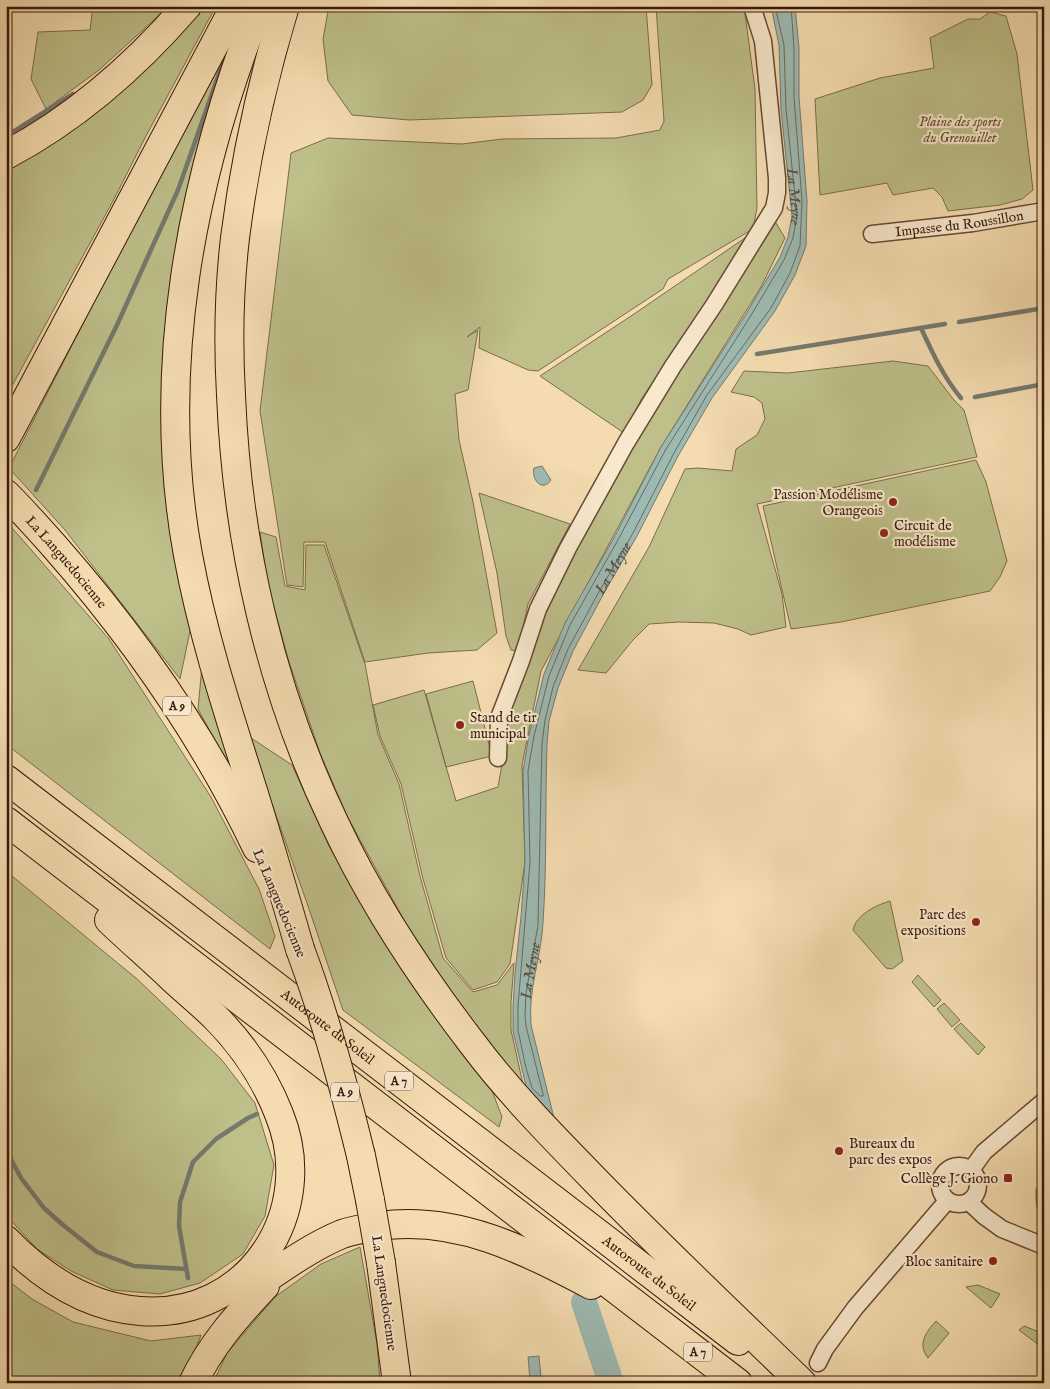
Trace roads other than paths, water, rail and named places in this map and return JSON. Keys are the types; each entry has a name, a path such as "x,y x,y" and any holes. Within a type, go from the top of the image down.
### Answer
{"highway":[{"path":"6,155 39,136 88,102 143,53 186,6"},
{"path":"6,416 224,6"},
{"path":"6,438 235,6"},
{"path":"259,6 242,49 216,135 200,192 192,231 180,312 177,361 177,446 179,484 188,554 206,635 217,677 271,848 300,949"},
{"path":"285,6 261,94 245,171 235,239 230,311 229,365 232,434 248,559 262,623 278,679 301,746 334,822 363,878 400,942 474,1046 512,1092 636,1222 810,1373"},
{"name":"La Languedocienne","path":"6,494 106,607 146,661 186,720 220,778 277,890 300,949 327,1029 361,1156 382,1263 397,1383"},
{"name":"Autoroute du Soleil","path":"6,780 792,1383"},
{"name":"A 7","path":"6,822 738,1383"},
{"path":"6,827 216,1018 235,1040 263,1079 280,1116 288,1148 290,1178 285,1212 266,1254 242,1279 227,1289 204,1302 179,1309 150,1312 138,1311 95,1301 64,1287 45,1274 6,1240"},
{"path":"6,1254 38,1283 82,1309 120,1320 150,1323 183,1321 210,1312 238,1298 325,1242 344,1234 362,1228 390,1224 440,1226 468,1231 505,1244 553,1266 659,1321"},
{"path":"193,1383 220,1337 281,1269"}],"street":[{"path":"498,758 499,718 522,661 538,609 568,548 626,443 774,208 777,178 763,41 752,6"},
{"name":"Impasse du Roussillon","path":"872,234 973,223 1044,211"},
{"path":"971,1170 984,1152 1044,1101"},
{"path":"960,1166 971,1170 976,1177 978,1187 975,1196 969,1202 958,1205 947,1201 941,1193 940,1187 944,1172 960,1166"},
{"path":"810,1373 824,1349 855,1308 947,1201"},
{"path":"969,1202 1002,1229 1044,1246"}],"water":[{"path":"771,6 795,6 799,48 799,97 807,201 806,246 795,275 775,311 712,398 678,456 637,536 573,651 558,688 549,721 543,923 531,999 531,1025 554,1118 527,1090 513,1031 515,973 525,862 523,771 529,735 544,674 565,623 615,536 661,447 746,314 780,257 788,237 792,216 781,109 779,45"},
{"path":"542,466 551,480 548,484 544,485 538,483 534,476 534,468"},
{"path":"539,1356 541,1378 530,1380 528,1357"}],"waterway":[{"path":"36,490 117,325 178,190 226,54"},
{"path":"6,135 73,94"},
{"path":"959,322 1044,308"},
{"path":"757,354 945,324"},
{"path":"921,328 944,373 961,398"},
{"path":"975,397 1044,384"},
{"path":"188,1278 179,1226 180,1202 193,1162 216,1139 257,1114"},
{"path":"6,1150 21,1178 44,1208 97,1252 134,1266 186,1269"},
{"name":"La Meyne","path":"584,1302 611,1383"}],"place":[{"name":"Passion Modélisme Orangeois","path":"893,502"},
{"name":"Circuit de modélisme","path":"884,533"},
{"name":"Stand de tir municipal","path":"460,725"},
{"name":"Parc des expositions","path":"976,922"},
{"name":"Bureaux du parc des expos","path":"839,1151"},
{"name":"Collège J. Giono","path":"1008,1178"},
{"name":"Bloc sanitaire","path":"993,1261"}],"park label":[{"name":"Plaine des sports du Grenouillet","path":"960,130"}]}
